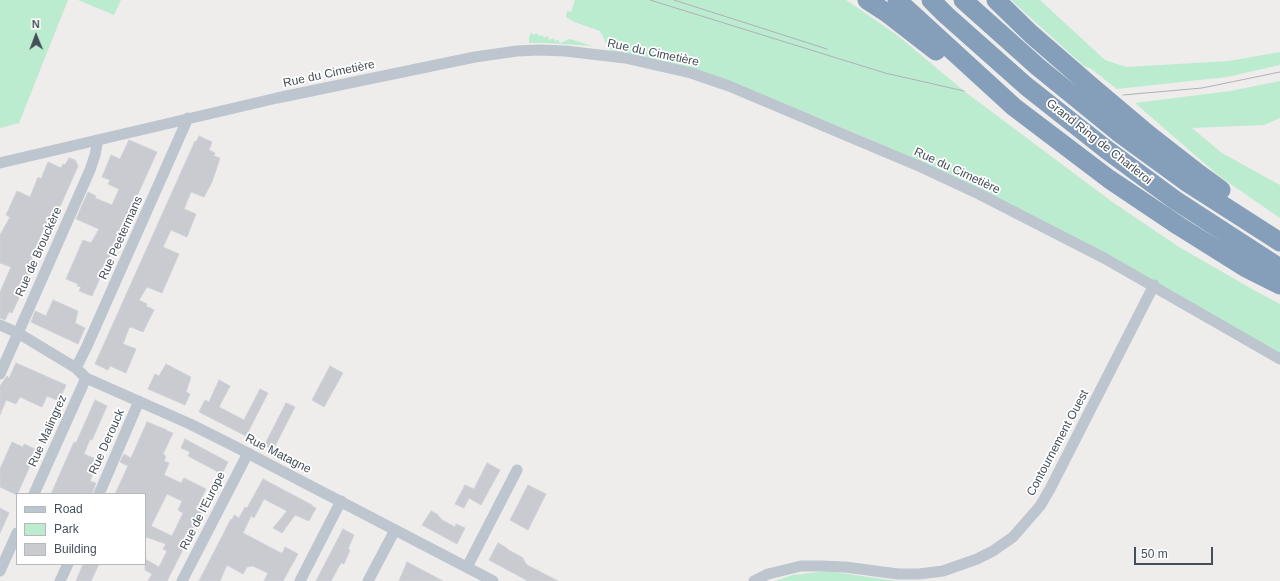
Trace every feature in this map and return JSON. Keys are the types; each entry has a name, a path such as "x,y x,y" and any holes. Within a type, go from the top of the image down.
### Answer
{"highway":[{"path":"867,0 887,13 926,43 987,93 1014,107"},
{"path":"897,0 1014,107 1109,180 1246,268 1280,285"},
{"name":"Grand Ring de Charleroi","path":"931,0 1026,86 1107,150 1175,200 1280,268"},
{"name":"Grand Ring de Charleroi","path":"963,0 1038,67 1118,132 1188,183 1280,242"},
{"path":"996,0 1031,34 1149,135 1199,174 1280,229"}],"street":[{"name":"Rue du Cimetière","path":"0,163 188,118 339,85 498,53 539,50 625,58 691,73 729,86 913,164 979,194 1154,285 1276,357"},
{"name":"Rue Peetermans","path":"76,368 188,118"},
{"name":"Rue de Brouckère","path":"0,374 90,170 98,140"},
{"name":"Contournement Ouest","path":"754,581 768,574 801,566 846,567 898,574 918,574 943,571 977,559 998,548 1013,537 1040,506 1154,285"},
{"name":"Rue Matagne","path":"0,325 18,333 76,368 86,378 139,401 248,453 493,581"},
{"name":"Rue Malingrez","path":"34,493 86,378"},
{"name":"Rue Derouck","path":"99,493 139,401"},
{"name":"Rue de l'Europe","path":"182,581 248,453"},
{"path":"466,567 517,470"},
{"path":"300,581 341,501"},
{"path":"368,581 395,530"},
{"path":"0,571 16,535"},
{"path":"60,581 68,565"}],"green space":[{"path":"0,0 68,0 19,123 0,128"},
{"path":"78,0 121,0 114,15"},
{"path":"575,0 846,0 897,35 964,91 1111,201 1179,247 1280,304 1280,354 1094,247 960,179 862,136 732,82 614,52 609,49 600,31 574,22 566,17 567,11 571,12"},
{"path":"1011,0 1040,0 1105,60 1126,67 1229,61 1280,52 1280,65 1227,77 1117,89 1090,68 1084,66"},
{"path":"531,32 533,35 537,33 539,36 542,35 544,38 548,36 549,40 553,38 555,41 558,40 560,43 570,39 592,46 529,43"},
{"path":"1280,81 1280,118 1264,125 1192,128 1222,153 1280,185 1280,218 1219,176 1135,103 1230,91"},
{"path":"828,571 897,581 775,581 793,575"}],"building":[{"path":"199,136 212,142 209,150 215,153 214,156 220,158 212,182 204,197 191,192 184,209 196,214 187,237 171,230 163,247 179,254 162,293 147,287 139,300 154,310 143,332 131,327 129,328 123,344 136,349 126,373 110,366 108,370 95,364 195,141 196,142"},
{"path":"129,140 157,152 92,296 79,291 81,287 77,286 78,284 66,279 83,240 91,243 99,229 76,219 88,192 96,196 95,198 112,205 119,189 108,184 110,180 102,177 111,155 120,159"},
{"path":"69,158 75,160 78,166 55,218 50,216 47,222 31,259 35,261 34,265 12,313 9,312 5,320 0,318 0,292 11,267 0,263 0,235 10,217 6,215 17,191 30,197 38,177 41,179 48,162 61,168 63,164 65,165"},
{"path":"53,300 78,311 75,323 85,328 78,344 31,322 35,311 46,316"},
{"path":"16,363 66,385 59,401 47,396 42,407 20,397 16,404 6,400 0,415 0,386 7,376 9,378"},
{"path":"166,364 191,377 186,392 190,394 185,405 148,389 155,374 159,376"},
{"path":"330,366 343,373 324,407 312,400"},
{"path":"219,380 230,386 219,407 244,420 260,389 268,393 246,436 199,412 205,400 209,402"},
{"path":"95,400 107,406 84,454 98,460 90,481 96,483 92,493 51,493 74,442 76,443"},
{"path":"286,403 295,407 273,450 264,446"},
{"path":"147,422 167,430 173,433 163,454 166,456 164,461 169,463 164,475 181,483 184,478 206,489 199,503 205,506 167,581 148,581 152,574 145,570 146,560 159,567 167,551 163,549 166,544 146,537 146,493 115,493 128,466 120,462 124,454 131,458","holes":["167,494 182,501 178,510 183,513 172,536 151,526"]},
{"path":"185,439 228,462 222,474 188,456 190,452 181,448"},
{"path":"12,442 23,447 24,444 37,450 16,495 0,487 0,469"},
{"path":"487,463 500,470 481,505 469,498 464,508 455,504 465,485 474,489"},
{"path":"263,479 316,508 309,521 295,515 282,533 273,528 287,511 264,499 254,518 251,516 243,533 281,553 285,547 298,554 283,581 264,581 268,573 253,566 247,567 243,574 227,565 220,581 199,581 231,519 232,520 234,515 239,518 245,507 247,508"},
{"path":"528,485 546,494 528,530 510,520"},
{"path":"0,508 9,513 0,533"},
{"path":"431,511 437,514 442,520 455,527 456,524 465,528 457,544 422,525"},
{"path":"343,529 354,535 344,564 341,563 331,581 316,581"},
{"path":"498,543 523,558 527,565 558,581 528,581 489,560"},
{"path":"407,562 443,581 399,581"},
{"path":"83,565 99,565 91,581 76,581"}],"tram line":[{"path":"650,0 885,73 964,91"},
{"path":"674,0 827,49"},
{"path":"1123,95 1202,88 1280,72"}]}
